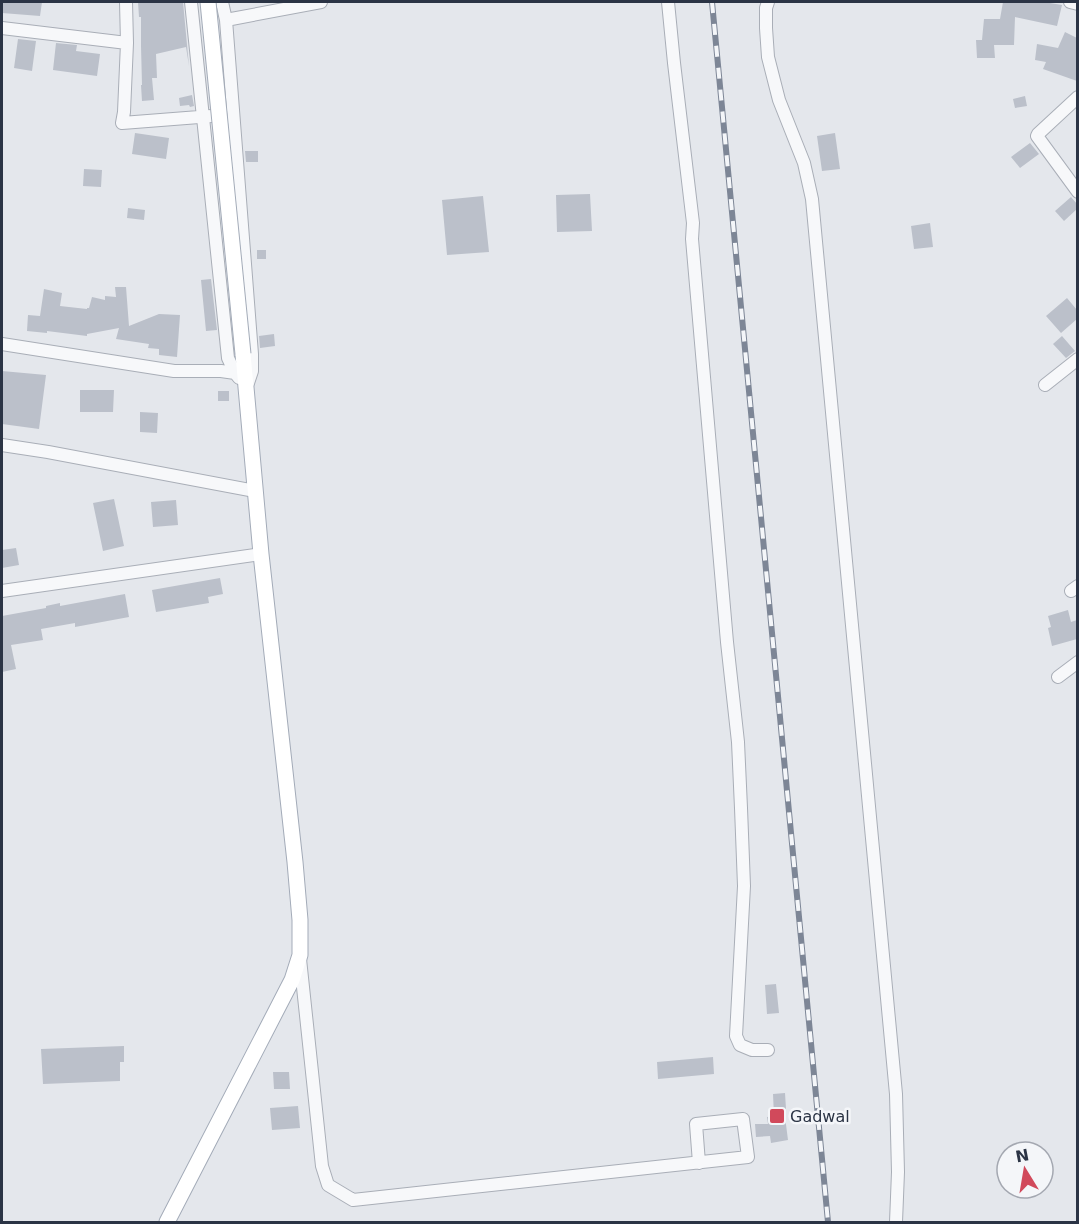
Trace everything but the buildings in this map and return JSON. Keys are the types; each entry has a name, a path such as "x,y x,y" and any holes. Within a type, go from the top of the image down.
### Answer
{"main road":[{"path":"167,1222 291,980 300,955 300,920 295,861 261,554 247,387 208,2"}],"street":[{"path":"126,2 127,43 122,123 233,114"},
{"path":"191,2 228,358 235,373 247,387"},
{"path":"222,2 226,20 252,354 252,371 247,387"},
{"path":"226,20 321,2"},
{"path":"668,2 693,223 692,239 727,642 738,742 744,886 736,1036 740,1045 752,1050 768,1050"},
{"path":"768,2 766,28 768,57 779,100 804,163 812,199 896,1094 898,1172 896,1222"},
{"path":"1070,2 1077,4"},
{"path":"2,28 127,43"},
{"path":"1077,97 1037,136 1077,192"},
{"path":"2,344 174,371 221,370 235,373"},
{"path":"1045,385 1077,359"},
{"path":"2,445 255,491"},
{"path":"2,591 261,554"},
{"path":"1059,677 1077,662"},
{"path":"300,955 322,1166 328,1185 353,1200 748,1157 743,1119 696,1124 699,1162"}],"railway":[{"path":"712,2 828,1222"}],"place":[{"name":"Gadwal","path":"777,1116"}]}
